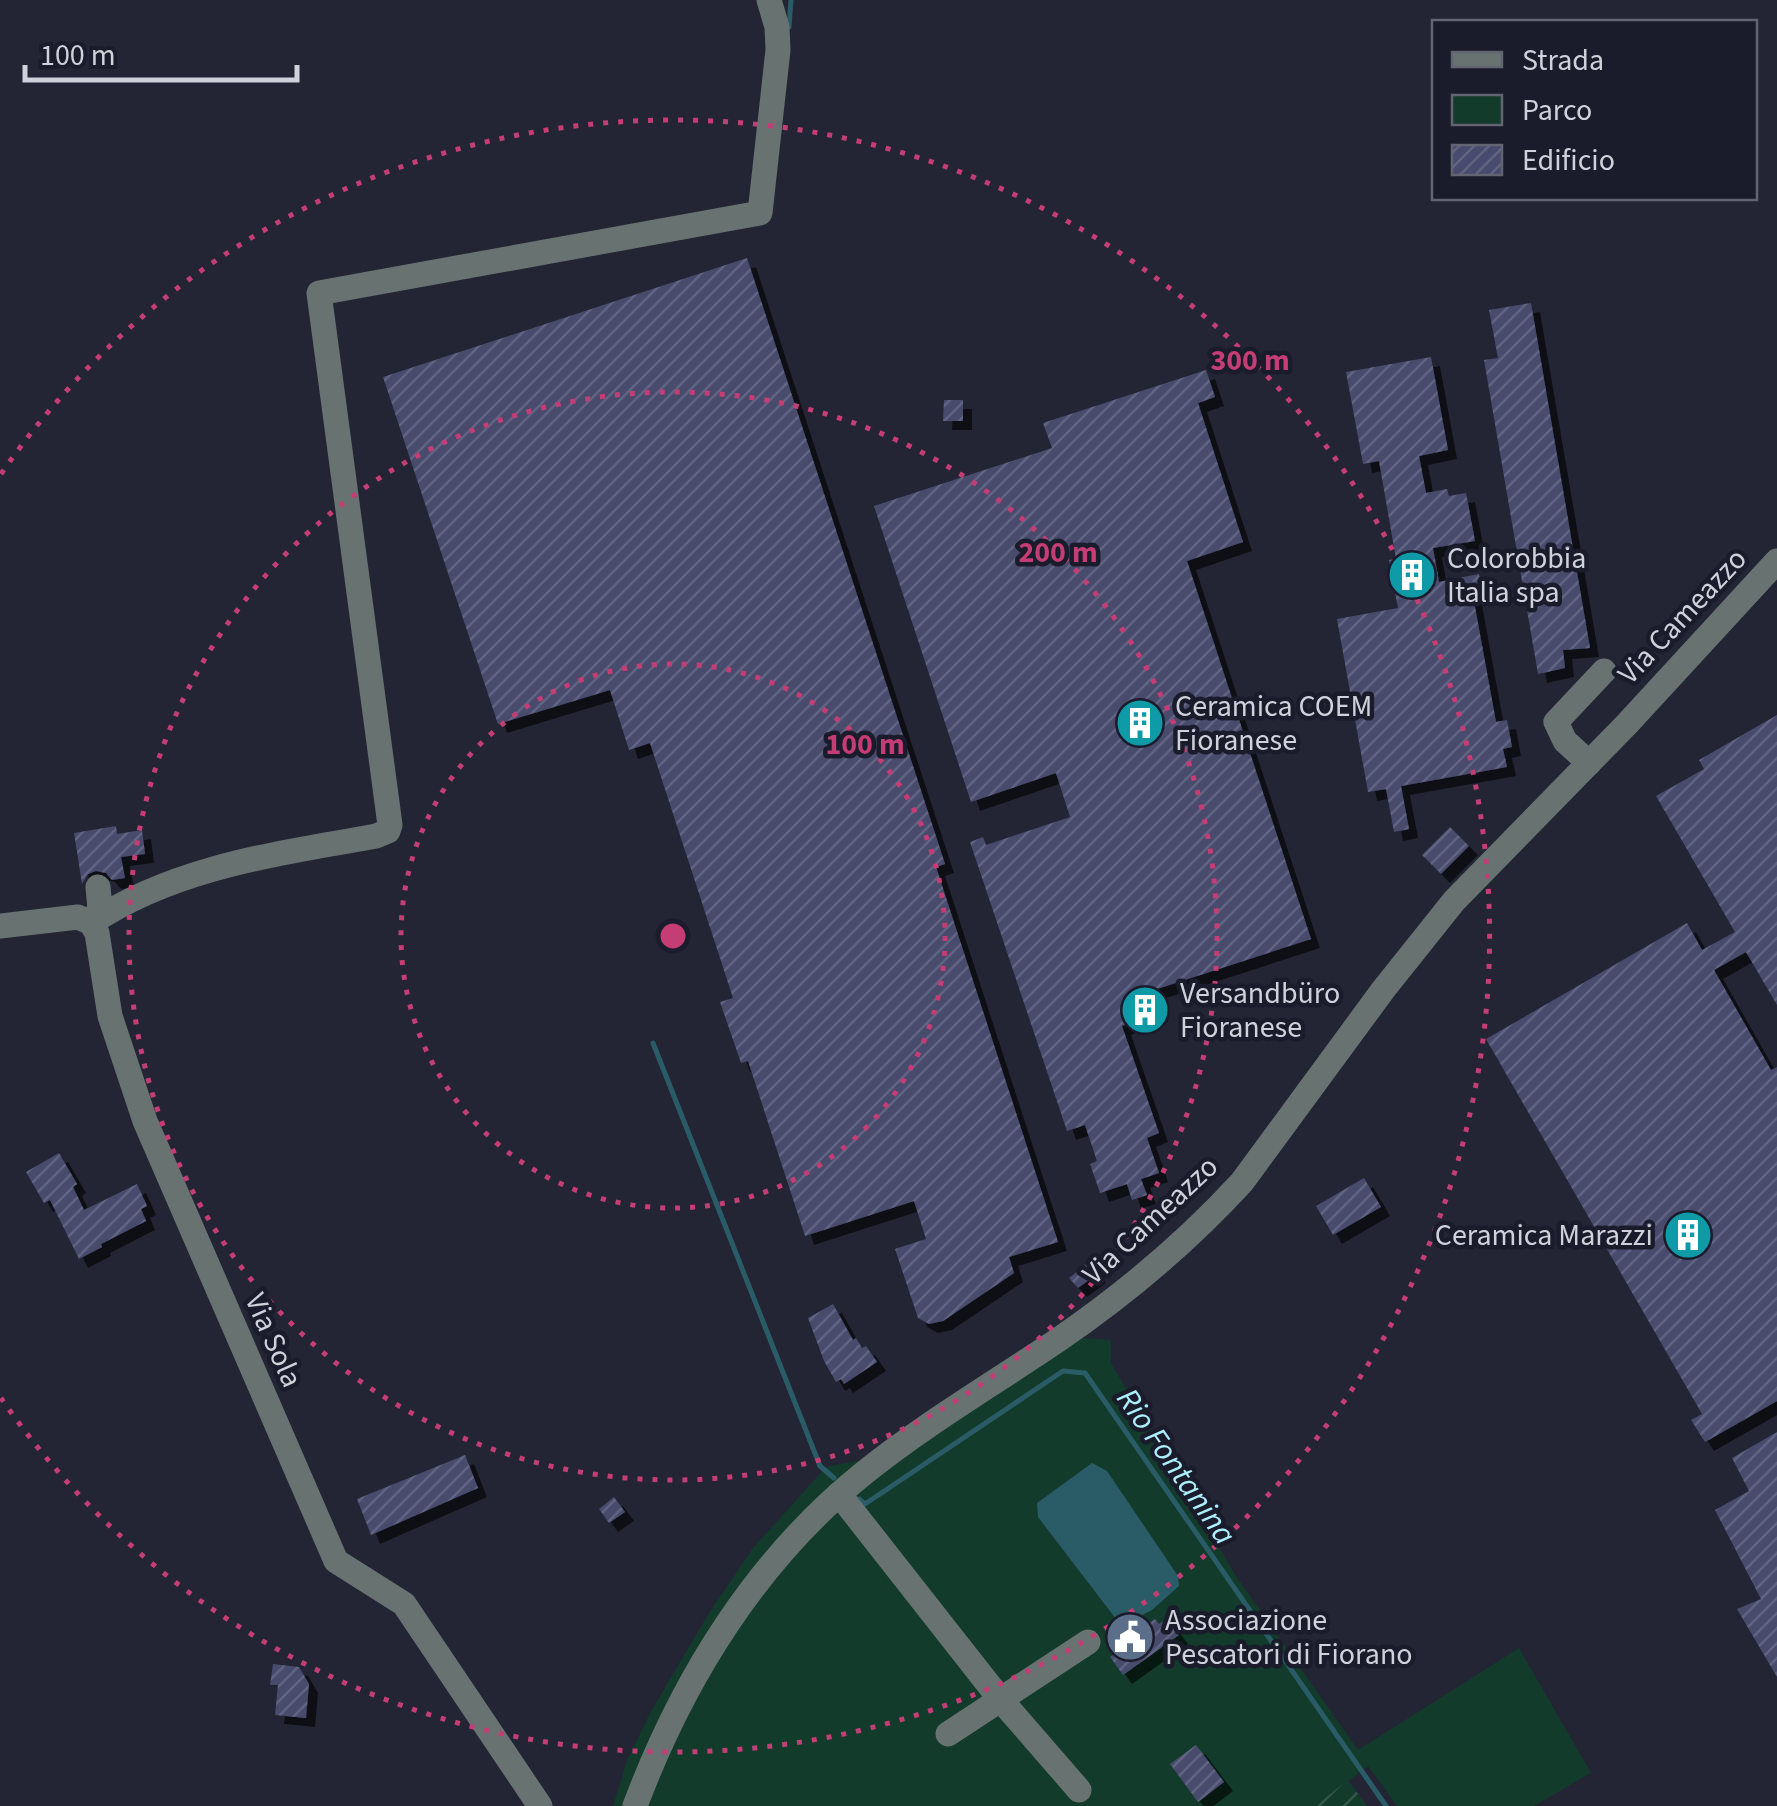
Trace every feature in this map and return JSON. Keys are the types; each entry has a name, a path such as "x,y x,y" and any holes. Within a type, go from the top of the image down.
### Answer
{"street":[{"path":"91,923 114,908 181,878 237,862 388,831 320,293 760,213 778,50 769,0"},
{"name":"Via Cameazzo","path":"635,1806 672,1716 724,1626 794,1540 838,1494 925,1428 1108,1304 1205,1220 1242,1182 1430,930 1777,561"},
{"path":"1589,763 1564,741 1556,722 1604,671"},
{"path":"91,923 100,909 98,887"},
{"path":"0,926 78,917 91,923"},
{"name":"Via Sola","path":"91,923 97,933 110,1016 145,1121 336,1561 404,1604 540,1806"},
{"path":"838,1494 1000,1699 1079,1790"},
{"path":"948,1734 1088,1642"}],"green space":[{"path":"1058,1336 1111,1340 1111,1363 1234,1573 1358,1750 1519,1648 1591,1773 1534,1806 1397,1806 1368,1766 1316,1806 613,1806 627,1760 650,1713 709,1613 753,1548 826,1467 886,1455"},
{"path":"1348,1780 1367,1806 1315,1806"}],"shaded area":[{"path":"1092,1463 1107,1471 1178,1576 1179,1586 1152,1610 1127,1623 1116,1619 1038,1517 1037,1503"}],"building":[{"path":"747,258 945,864 936,867 1058,1242 1009,1257 1014,1273 943,1321 929,1324 918,1318 895,1249 926,1239 914,1201 805,1236 748,1061 741,1063 720,1002 733,998 650,743 629,750 610,690 498,724 383,377"},
{"name":"Colorobbia Italia spa","path":"1531,303 1590,648 1563,650 1565,668 1538,674 1484,360 1498,358 1489,310"},
{"name":"Colorobbia Italia spa","path":"1431,357 1448,450 1419,456 1426,493 1447,489 1449,496 1466,493 1475,541 1433,548 1439,582 1479,574 1483,594 1473,596 1496,722 1507,720 1512,747 1503,749 1507,767 1401,786 1409,829 1394,832 1386,789 1368,792 1337,619 1398,608 1389,560 1396,559 1379,461 1363,464 1346,372"},
{"path":"1206,370 1215,397 1198,403 1243,542 1187,561 1311,939 1151,991 1159,1013 1122,1026 1159,1133 1147,1138 1159,1173 1141,1179 1147,1195 1132,1200 1127,1184 1100,1193 1090,1164 1097,1161 1085,1125 1067,1131 970,842 983,837 986,845 1070,817 1056,773 971,802 874,506 1052,448 1043,423"},
{"path":"944,400 963,400 963,421 943,421"},
{"name":"Ceramica Marazzi","path":"1777,715 1777,1005 1746,952 1714,970 1771,1070 1777,1067 1777,1401 1705,1442 1691,1420 1702,1414 1486,1039 1687,923 1702,950 1735,932 1656,796 1704,769 1699,760"},
{"path":"116,826 117,834 142,830 145,854 121,857 125,878 112,880 106,873 96,871 88,874 82,884 74,833"},
{"path":"1450,827 1469,846 1441,874 1422,855"},
{"path":"59,1153 77,1184 73,1187 84,1210 137,1184 147,1206 141,1209 146,1221 79,1259 50,1200 44,1203 26,1172"},
{"path":"1364,1178 1381,1207 1333,1235 1316,1206"},
{"path":"1088,1263 1097,1274 1078,1288 1069,1278"},
{"path":"833,1304 853,1340 856,1338 862,1348 866,1346 877,1362 844,1384 841,1379 836,1382 824,1361 808,1318"},
{"path":"1777,1432 1777,1677 1737,1609 1761,1599 1715,1510 1749,1491 1732,1458"},
{"path":"465,1455 478,1488 371,1535 357,1499"},
{"path":"614,1497 625,1512 609,1523 599,1509"},
{"name":"Associazione Pescatori di Fiorano","path":"1155,1619 1159,1624 1167,1619 1179,1635 1123,1675 1110,1657 1117,1651 1115,1648"},
{"path":"273,1664 299,1667 309,1684 306,1718 275,1715 278,1685 270,1685"},
{"path":"1196,1745 1224,1782 1198,1802 1170,1764"}],"waterway":[{"name":"Rio Fontanina","path":"789,27 791,0"},
{"name":"Rio Fontanina","path":"653,1043 820,1466 834,1478"},
{"name":"Rio Fontanina","path":"859,1499 865,1504 1063,1371 1085,1373 1386,1806"}],"place":[{"name":"Colorobbia Italia spa","path":"1412,575"},
{"name":"Ceramica COEM Fioranese","path":"1140,723"},
{"name":"Versandbüro Fioranese","path":"1145,1010"},
{"name":"Ceramica Marazzi","path":"1688,1235"},
{"name":"Associazione Pescatori di Fiorano","path":"1130,1637"}]}
